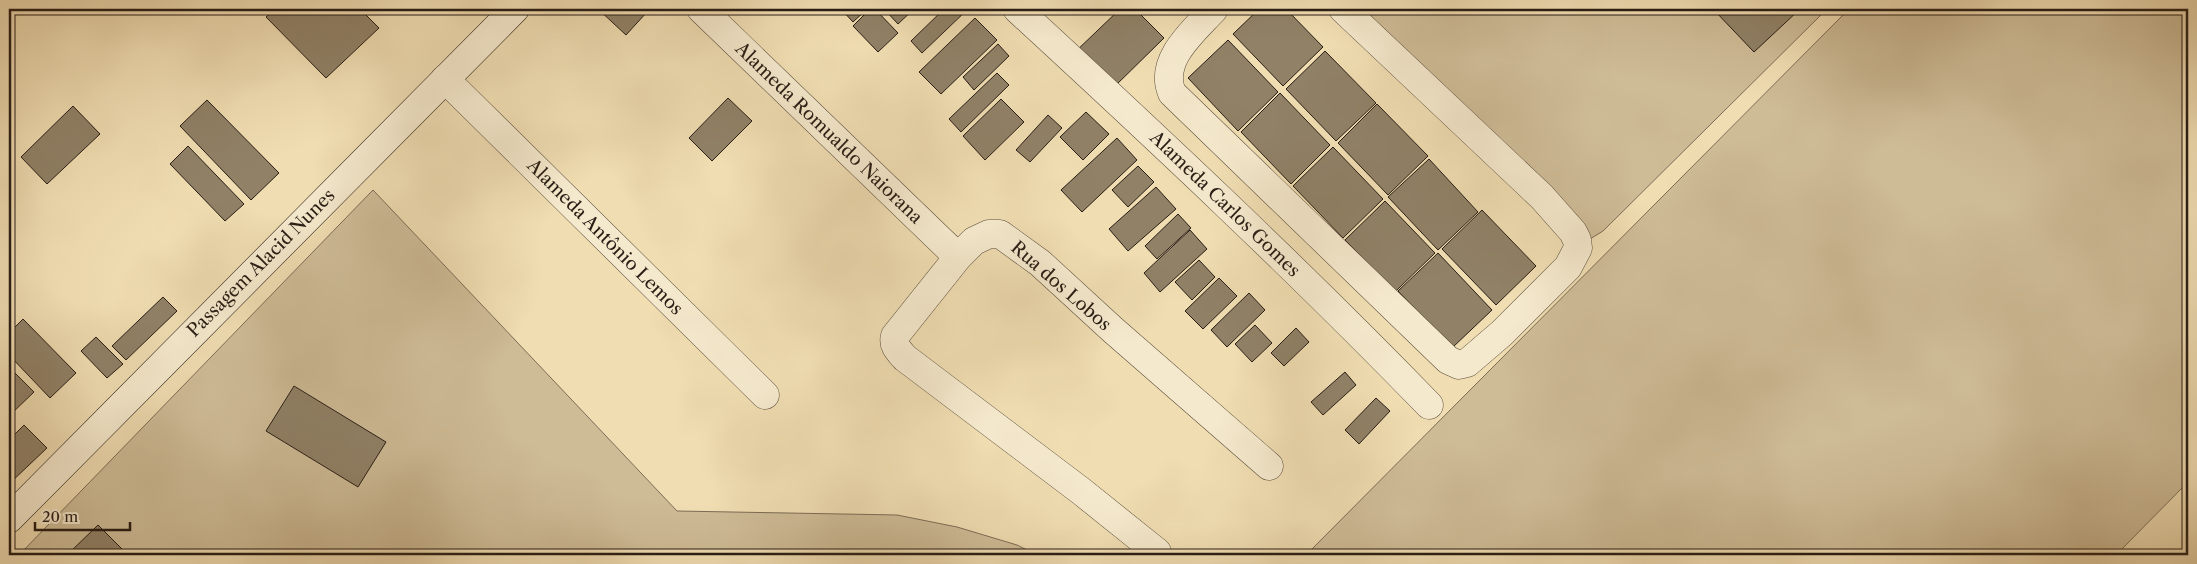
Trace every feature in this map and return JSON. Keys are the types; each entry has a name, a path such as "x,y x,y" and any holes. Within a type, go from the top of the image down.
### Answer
{"street":[{"name":"Passagem Alacid Nunes","path":"9,519 515,9"},
{"name":"Alameda Romualdo Naiorana","path":"701,9 958,257"},
{"name":"Alameda Carlos Gomes","path":"1017,9 1180,159 1429,405"},
{"path":"1214,9 1175,55 1170,67 1169,80 1172,93 1448,360 1454,364 1464,364 1472,360 1502,333 1568,267 1578,248 1577,240 1573,232 1542,197 1342,9"},
{"name":"Alameda Antônio Lemos","path":"445,79 765,395"},
{"name":"Rua dos Lobos","path":"1157,552 1081,491 905,358 897,349 894,336 958,257 974,241 989,234 1000,234 1040,263 1113,330 1269,466"}],"shaded area":[{"path":"1328,9 1827,9 1603,231 1590,239"},
{"path":"1849,9 2188,9 2188,482 2116,555 1306,555"},
{"path":"373,190 677,511 897,515 957,527 1017,545 1037,555 19,555"}],"building":[{"path":"275,9 360,9 379,28 326,78 266,17"},
{"path":"598,9 643,9 647,12 626,35"},
{"path":"841,9 867,9 853,22"},
{"path":"870,9 875,9 898,33 878,52 853,26"},
{"path":"884,9 914,9 898,24"},
{"path":"944,9 968,9 922,53 911,41"},
{"path":"1120,9 1135,9 1164,38 1111,90 1074,53"},
{"path":"1259,9 1286,9 1323,47 1283,86 1233,34"},
{"path":"1713,9 1800,9 1754,52"},
{"path":"975,18 997,40 941,94 919,72"},
{"path":"1228,40 1278,92 1238,131 1188,78"},
{"path":"998,44 1009,56 974,90 963,77"},
{"path":"1325,51 1376,103 1336,141 1286,89"},
{"path":"997,73 1009,85 961,132 949,119"},
{"path":"1280,93 1330,145 1291,184 1241,132"},
{"path":"728,98 752,121 712,161 689,138"},
{"path":"1001,99 1024,122 985,160 963,136"},
{"path":"207,100 279,173 251,200 180,126"},
{"path":"1377,104 1428,156 1388,195 1338,143"},
{"path":"73,106 100,134 47,184 21,157"},
{"path":"1086,112 1109,134 1083,160 1060,137"},
{"path":"1048,115 1062,128 1030,162 1016,150"},
{"path":"1117,138 1137,160 1082,212 1061,190"},
{"path":"188,146 244,204 225,221 170,164"},
{"path":"1333,147 1383,199 1343,238 1293,186"},
{"path":"1429,159 1478,212 1438,250 1388,197"},
{"path":"1138,166 1154,182 1128,207 1112,190"},
{"path":"1156,187 1176,209 1128,251 1109,229"},
{"path":"1385,201 1435,253 1396,291 1345,240"},
{"path":"1482,210 1536,266 1496,305 1442,249"},
{"path":"1178,214 1191,228 1157,259 1145,246"},
{"path":"1190,230 1207,249 1160,292 1144,273"},
{"path":"1438,253 1492,310 1452,348 1398,291"},
{"path":"1199,260 1215,277 1192,300 1175,282"},
{"path":"1219,278 1237,296 1203,329 1185,311"},
{"path":"1249,293 1265,310 1227,347 1211,330"},
{"path":"163,297 177,311 126,360 112,346"},
{"path":"23,319 76,373 50,398 9,355 9,333"},
{"path":"1255,325 1272,343 1252,362 1235,344"},
{"path":"1296,328 1309,342 1284,366 1271,353"},
{"path":"96,337 123,364 107,378 81,351"},
{"path":"9,367 34,392 9,416"},
{"path":"1345,372 1356,385 1323,415 1311,402"},
{"path":"294,386 386,442 358,487 266,431"},
{"path":"1376,398 1390,411 1359,444 1345,430"},
{"path":"24,425 47,448 9,484 9,440"},
{"path":"98,525 128,555 67,555"}]}
